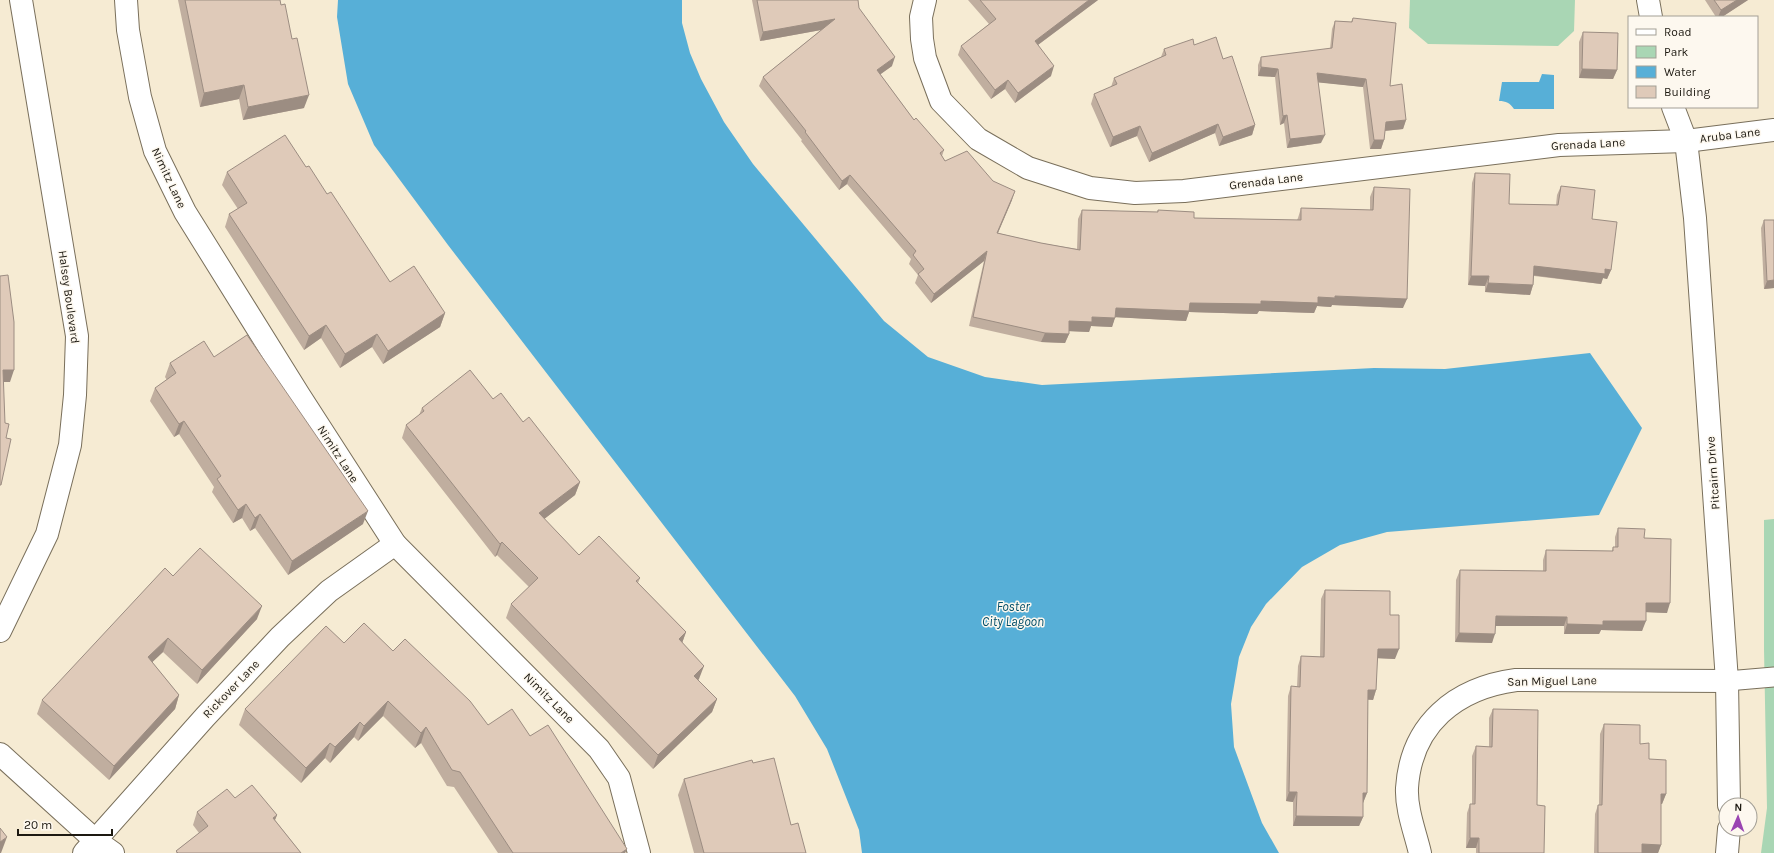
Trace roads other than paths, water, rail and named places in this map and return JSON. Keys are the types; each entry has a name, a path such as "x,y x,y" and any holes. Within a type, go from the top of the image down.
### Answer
{"street":[{"name":"Halsey Boulevard","path":"0,631 47,534 70,445 75,395 76,336 21,0"},
{"name":"Nimitz Lane","path":"126,0 128,30 140,97 155,151 185,212 395,544 599,749 619,778 639,853"},
{"name":"Grenada Lane","path":"925,0 921,17 924,52 941,101 978,139 1028,168 1090,188 1135,193 1184,191 1559,145 1686,141"},
{"path":"1648,0 1651,16"},
{"path":"1673,108 1686,141"},
{"name":"Aruba Lane","path":"1686,141 1774,130"},
{"name":"Pitcairn Drive","path":"1686,141 1696,234 1727,681 1729,797"},
{"name":"Rickover Lane","path":"98,849 205,716 280,637 329,591 395,544"},
{"name":"San Miguel Lane","path":"1420,853 1408,806 1407,788 1409,770 1422,737 1431,723 1444,709 1459,698 1476,689 1497,682 1516,680 1727,681"},
{"path":"0,754 98,849"},
{"path":"1727,853 1728,837"}],"lane":[{"path":"1727,681 1774,677"}],"water":[{"name":"Foster City Lagoon","path":"338,0 682,0 682,23 690,53 701,79 724,122 753,164 884,321 928,357 985,377 1042,385 1374,368 1445,369 1590,353 1642,428 1599,515 1387,532 1340,545 1302,567 1266,604 1251,627 1239,657 1231,704 1234,747 1262,823 1279,853 862,853 859,830 827,749 795,696 448,245 374,145 348,84 337,17"},
{"path":"1542,74 1554,75 1554,109 1514,109 1508,103 1499,101 1502,82 1539,82"}]}
